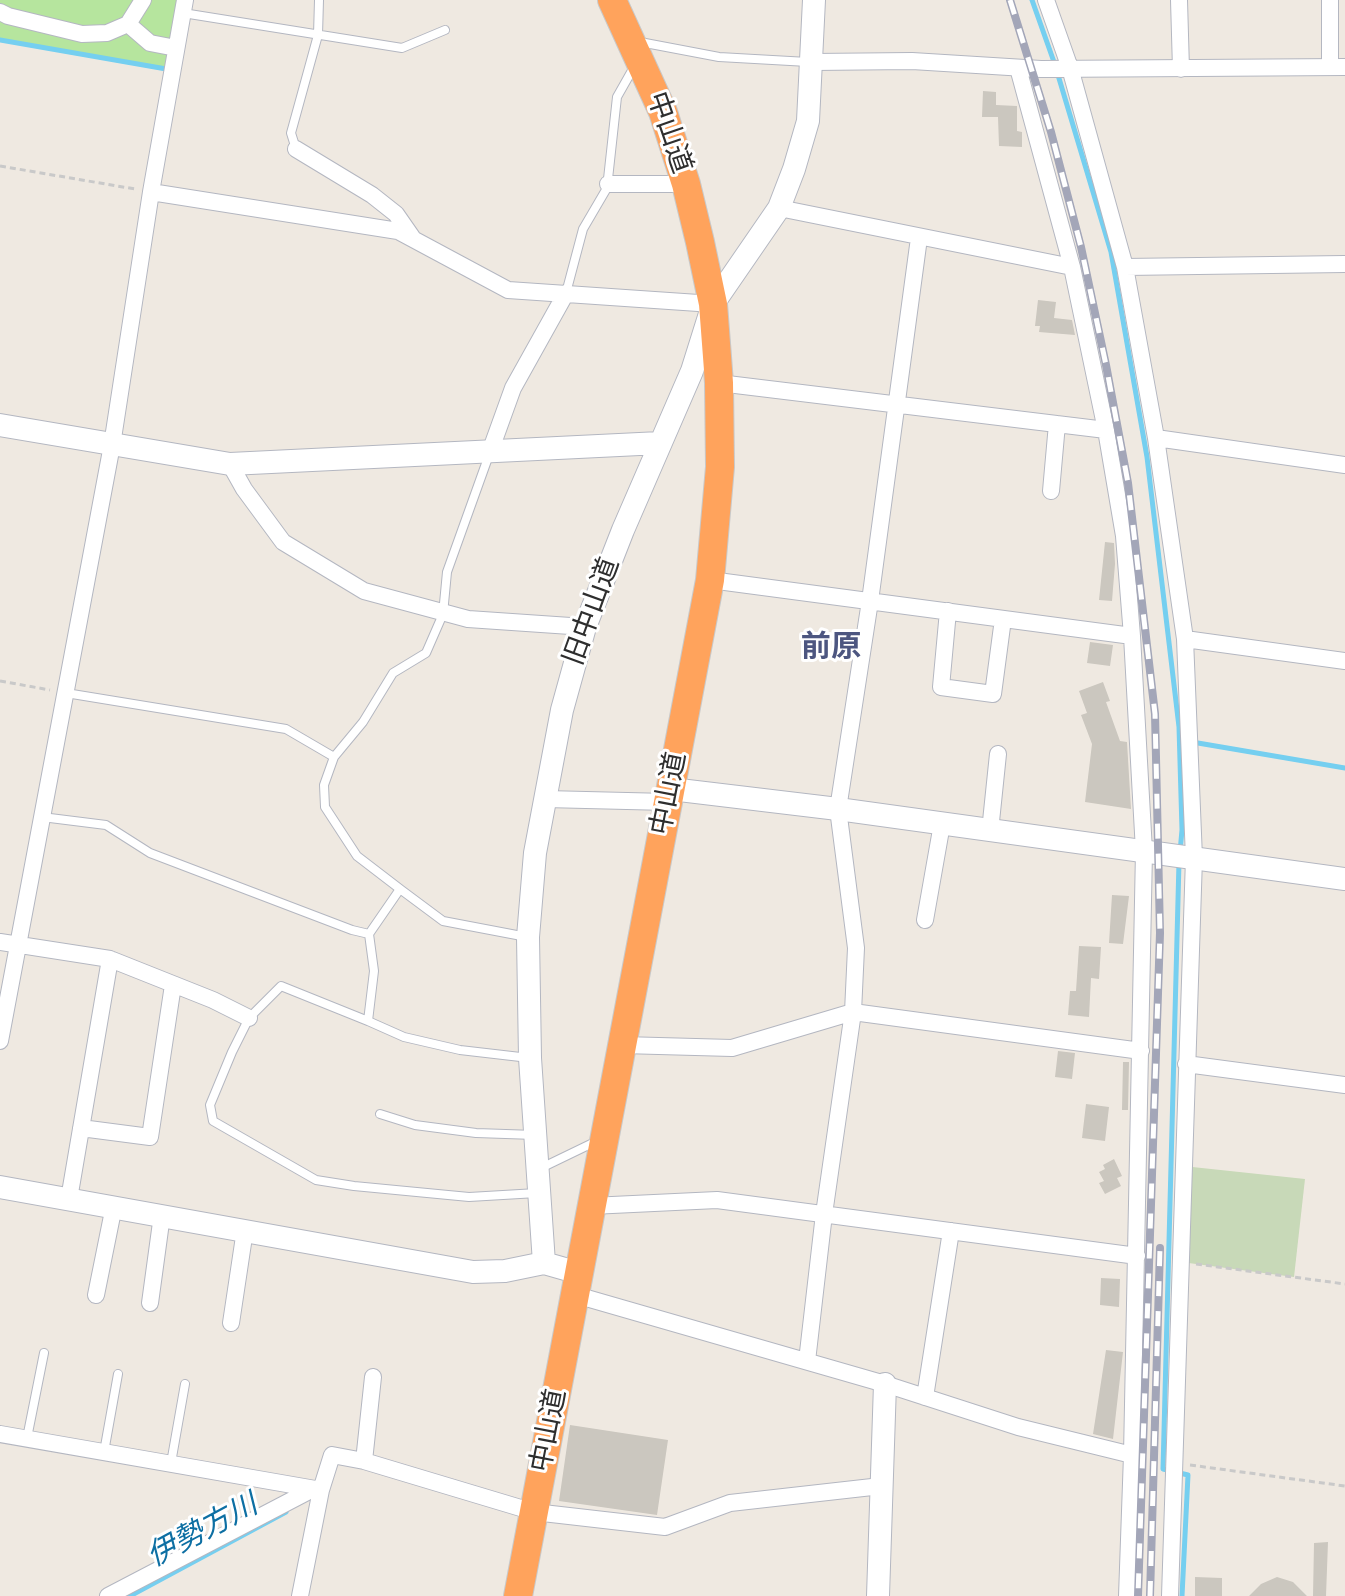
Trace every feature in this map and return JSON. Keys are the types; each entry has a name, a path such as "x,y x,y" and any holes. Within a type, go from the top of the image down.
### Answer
{"highway":[{"name":"中山道","path":"518,1596 710,580 720,467 719,383 713,304 686,184 663,112 612,0"}],"street":[{"path":"0,12 82,34 107,33 128,24 143,0"},
{"name":"旧中山道","path":"544,1263 530,1058 528,937 535,853 571,670 585,627 692,371 713,304 779,208 808,121 814,0"},
{"path":"1046,0 1070,68 1125,267 1156,438 1185,639 1194,858 1170,1596"},
{"path":"1179,0 1181,69"},
{"path":"0,1041 112,445 151,192 184,7"},
{"path":"813,62 912,61 1018,68 1338,67 1335,7"},
{"path":"128,24 150,43 176,48"},
{"path":"1018,68 1072,267 1106,430 1124,536 1132,636 1144,851 1127,1596"},
{"path":"296,149 372,195 396,214 413,239"},
{"path":"608,184 686,184"},
{"path":"151,192 398,231 508,290 713,304"},
{"path":"779,208 1072,267"},
{"path":"807,1361 853,1012 856,948 838,809 870,601 919,238"},
{"path":"1125,267 1345,264"},
{"path":"491,449 513,388 566,293"},
{"path":"719,383 1106,430"},
{"path":"1051,491 1057,424"},
{"path":"0,425 230,464 660,443"},
{"path":"1156,438 1345,465"},
{"path":"230,464 244,489 283,542 364,591 468,619 585,627"},
{"path":"710,580 1132,636"},
{"path":"948,611 941,687 993,694 1003,619"},
{"path":"1185,639 1345,661"},
{"path":"990,831 998,754"},
{"path":"545,799 669,796 838,809 1345,879"},
{"path":"925,920 942,824"},
{"path":"0,942 110,959 249,1018"},
{"path":"69,1199 110,959"},
{"path":"81,1128 150,1137 173,985"},
{"path":"622,1045 732,1048 853,1012 1141,1051"},
{"path":"1186,1064 1345,1085"},
{"path":"0,1187 473,1272 505,1271 544,1263 578,1284 807,1361 1018,1427 1132,1455"},
{"path":"591,1206 717,1200 1137,1256"},
{"path":"96,1295 114,1206"},
{"path":"150,1303 162,1215"},
{"path":"231,1323 245,1230"},
{"path":"925,1397 951,1231"},
{"path":"364,1461 373,1377"},
{"path":"878,1596 885,1384"},
{"path":"0,1434 317,1490"},
{"path":"300,1596 317,1490 332,1455 364,1461 534,1512 665,1527 730,1503 881,1486"},
{"path":"108,1596 317,1490"}],"lane":[{"path":"296,149 291,133 318,35 319,0"},
{"path":"184,7 318,35 402,48 445,30"},
{"path":"566,293 583,229 608,184 617,97 635,48 813,62"},
{"path":"491,449 447,572 443,614 426,653 393,673 363,722 334,757 324,785 325,807 357,856 443,921 528,937"},
{"path":"66,693 286,729 334,757"},
{"path":"42,817 106,825 150,853 369,934"},
{"path":"368,1021 374,971 369,934 400,889"},
{"path":"530,1058 460,1050 404,1037 281,986 249,1018 210,1105 213,1121 316,1180 469,1197 540,1193"},
{"path":"380,1114 415,1125 476,1133 536,1135"},
{"path":"538,1169 605,1137"},
{"path":"27,1439 44,1353"},
{"path":"104,1452 118,1374"},
{"path":"171,1464 185,1384"}],"path":[{"path":"0,166 151,192"},
{"path":"0,681 66,693"},
{"path":"1181,1262 1345,1284"},
{"path":"1174,1463 1345,1486"}],"green space":[{"path":"0,0 185,0 173,70 0,40"},
{"path":"1183,1166 1305,1179 1294,1277 1181,1262"}],"building":[{"path":"983,91 996,92 996,105 1017,106 1017,131 1022,132 1022,147 999,146 998,117 982,117"},
{"path":"1038,300 1056,302 1054,318 1072,320 1075,335 1039,332 1040,326 1035,326"},
{"path":"1105,542 1114,543 1112,601 1099,600"},
{"path":"1090,642 1113,645 1110,666 1087,663"},
{"path":"1103,682 1110,701 1106,702 1120,741 1127,742 1131,809 1085,802 1092,744 1081,715 1087,713 1079,691"},
{"path":"1112,895 1129,896 1123,944 1109,943"},
{"path":"1079,946 1101,947 1099,979 1091,978 1089,1017 1068,1015 1070,991 1076,991"},
{"path":"1058,1051 1075,1053 1072,1079 1055,1077"},
{"path":"1123,1062 1129,1062 1128,1110 1122,1110"},
{"path":"1086,1104 1109,1107 1105,1141 1082,1138"},
{"path":"1114,1159 1122,1176 1117,1178 1121,1186 1105,1194 1099,1183 1104,1181 1099,1172 1105,1169 1103,1165"},
{"path":"1101,1278 1120,1279 1119,1307 1100,1305"},
{"path":"1106,1350 1123,1352 1113,1439 1093,1434"},
{"path":"570,1425 668,1440 657,1515 559,1501"},
{"path":"1328,1542 1326,1596 1313,1596 1314,1543"},
{"path":"1195,1577 1222,1578 1222,1596 1195,1596"},
{"path":"1277,1577 1293,1582 1307,1596 1249,1596 1261,1584"}],"waterway":[{"path":"1032,0 1054,62"},
{"path":"0,40 172,70"},
{"path":"1058,75 1111,252 1147,457 1179,727 1180,852"},
{"path":"1192,742 1345,768"},
{"path":"1179,862 1163,1469 1188,1475 1182,1596"},
{"name":"伊勢方川","path":"130,1596 286,1512"}],"railway":[{"path":"1010,0 1051,132 1081,247 1106,365 1128,483 1155,714 1160,933 1138,1596"},
{"path":"1150,1596 1160,1248"}],"district":[{"name":"前原","path":"831,649"}]}
